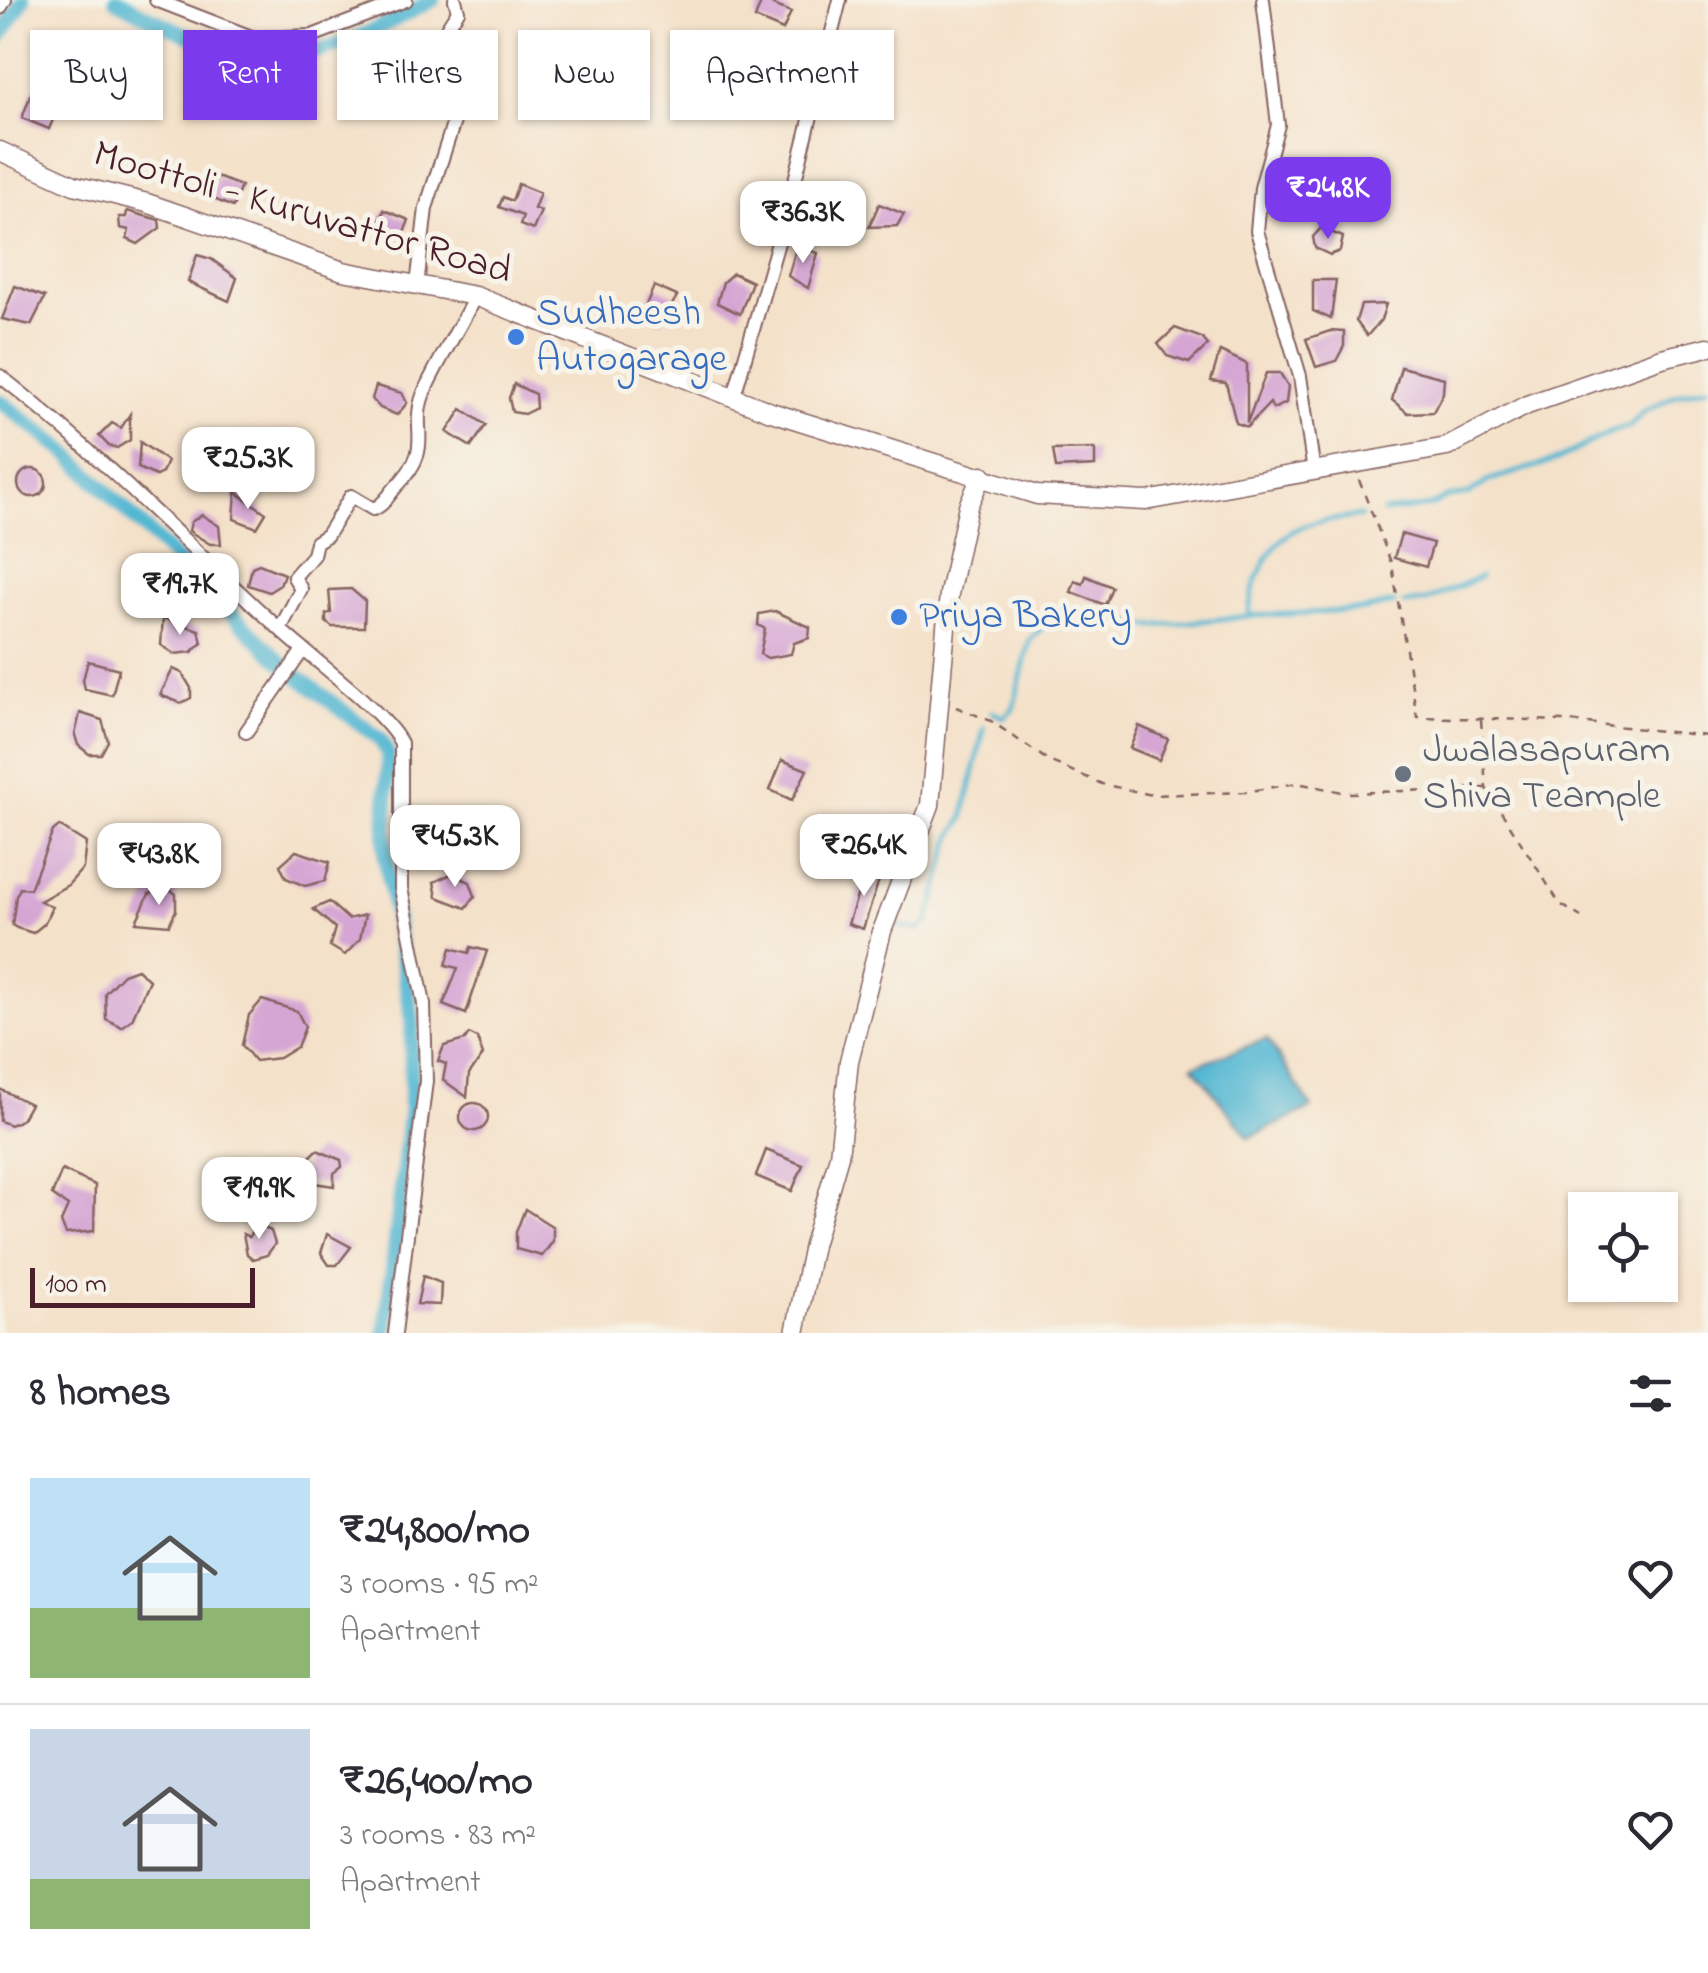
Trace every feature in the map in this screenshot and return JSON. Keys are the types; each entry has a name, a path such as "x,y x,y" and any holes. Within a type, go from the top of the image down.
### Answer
{"main road":[{"name":"Moottoli - Kuruvattor Road","path":"0,151 74,185 147,202 344,271 475,296 771,412 982,475 1037,496 1146,502 1447,447 1527,405 1662,358 1708,347"},
{"path":"796,1333 813,1245 840,1156 849,1061 882,931 930,805 950,594 968,506 982,475"}],"street":[{"path":"0,8 5,0"},
{"path":"156,0 254,38 312,36 406,0"},
{"path":"417,286 426,208 460,102 455,66 458,55 447,28 458,11 454,0"},
{"path":"734,396 789,204 840,0"},
{"path":"1263,0 1278,126 1261,188 1258,232 1300,376 1314,472"},
{"path":"280,630 300,589 294,576 313,555 316,542 328,535 350,496 373,509 381,506 410,473 422,448 419,407 425,390 475,296"},
{"path":"0,376 84,442 280,630 391,724 401,743 400,888 424,1004 426,1082 395,1333"},
{"path":"246,732 302,650"}],"path":[{"path":"1353,465 1392,565 1417,716 1568,721 1708,736"},
{"path":"940,701 990,721 1049,761 1102,784 1152,795 1245,792 1297,783 1348,792 1486,788"},
{"path":"1480,718 1486,788 1560,904 1581,917"}],"water":[{"path":"1267,1039 1312,1108 1249,1138 1193,1066"}],"building":[{"path":"762,0 775,0 773,5 791,12 783,30 755,18"},
{"path":"30,96 30,120 53,120 49,129 22,118"},
{"path":"217,177 241,186 233,207 209,197"},
{"path":"518,184 540,193 534,209 541,211 533,230 520,225 523,216 499,207 503,197 512,201"},
{"path":"818,195 829,199 833,210 829,221 818,225 807,221 803,210 807,199"},
{"path":"879,204 904,214 897,226 869,227"},
{"path":"384,210 409,220 402,238 377,228"},
{"path":"127,211 159,220 160,228 138,244 127,239 129,230 120,228 119,217 126,217"},
{"path":"1321,228 1343,237 1340,251 1330,255 1315,248 1313,237"},
{"path":"797,246 818,253 808,288 788,276"},
{"path":"197,255 211,259 237,278 229,301 188,282"},
{"path":"733,273 752,282 740,314 717,303 723,282"},
{"path":"1313,280 1336,280 1331,319 1313,311"},
{"path":"15,286 45,297 31,325 2,319"},
{"path":"654,286 677,296 662,322 642,314"},
{"path":"1386,304 1381,320 1367,336 1356,321 1361,305"},
{"path":"1175,328 1202,338 1208,345 1189,363 1167,356 1158,344"},
{"path":"1330,331 1344,332 1344,346 1336,361 1316,367 1306,339"},
{"path":"1220,351 1247,364 1247,423 1266,373 1280,373 1288,386 1286,403 1273,409 1270,403 1247,427 1236,423 1226,383 1211,381"},
{"path":"1401,367 1444,378 1443,393 1433,412 1408,413 1392,400"},
{"path":"514,384 535,394 536,408 524,414 512,412 509,398"},
{"path":"376,386 402,393 407,403 397,415 380,408 372,399"},
{"path":"462,409 486,425 471,447 447,432"},
{"path":"130,414 130,440 117,448 109,446 99,436 112,423 121,428"},
{"path":"140,442 167,461 162,473 156,476 138,468"},
{"path":"1095,449 1095,466 1056,468 1053,450"},
{"path":"32,469 42,473 46,483 42,493 32,497 22,493 18,483 22,473"},
{"path":"236,492 266,513 257,528 234,519"},
{"path":"202,515 219,526 221,544 210,544 189,531 191,522"},
{"path":"1401,534 1433,543 1426,567 1394,558"},
{"path":"259,564 284,574 280,585 269,592 248,585 252,567"},
{"path":"1086,576 1112,587 1105,605 1071,592 1075,581 1083,584"},
{"path":"351,589 365,601 364,627 332,627 326,622 326,614 331,613 329,590"},
{"path":"775,611 810,627 809,638 794,643 791,654 768,658 760,654 765,629 758,625 759,614"},
{"path":"163,618 199,630 202,643 192,652 174,654 161,645"},
{"path":"88,661 119,669 112,695 85,689"},
{"path":"173,669 182,673 191,688 191,698 181,703 160,695"},
{"path":"80,713 102,720 108,741 101,754 89,754 78,745 75,735"},
{"path":"1139,726 1168,739 1159,760 1130,748"},
{"path":"782,760 807,770 792,800 770,790"},
{"path":"59,826 86,843 83,868 68,885 40,901 52,907 44,924 33,933 17,928 12,925 16,896 20,888 30,889 53,831"},
{"path":"190,849 218,862 212,878 204,879 185,868"},
{"path":"296,851 330,862 325,881 305,886 286,878 280,865"},
{"path":"866,869 881,874 863,929 848,924"},
{"path":"451,874 470,882 475,896 466,908 437,897 434,882"},
{"path":"168,888 176,894 176,910 169,925 136,922 149,894"},
{"path":"329,902 348,919 365,915 360,939 345,955 330,946 335,928 313,909"},
{"path":"471,947 487,951 466,1014 443,1005 458,968 446,965 451,948 469,953"},
{"path":"137,969 149,980 132,1019 122,1027 106,1019 105,993 123,974"},
{"path":"262,1000 297,1011 305,1027 297,1047 279,1058 255,1061 242,1045 249,1015"},
{"path":"469,1034 477,1038 483,1055 469,1074 467,1097 443,1080 446,1064 438,1061 444,1046 465,1040"},
{"path":"0,1089 30,1104 21,1120 10,1125 0,1121"},
{"path":"474,1103 484,1107 488,1117 484,1127 474,1131 464,1127 460,1117 464,1107"},
{"path":"317,1150 341,1160 342,1167 334,1173 334,1186 308,1182 304,1175 305,1162"},
{"path":"766,1150 803,1165 792,1191 756,1176"},
{"path":"62,1170 95,1185 94,1231 66,1234 61,1222 68,1206 52,1195"},
{"path":"525,1209 553,1227 553,1241 542,1256 516,1249 516,1232"},
{"path":"255,1224 271,1231 275,1244 267,1255 253,1259 247,1254 243,1234 249,1237"},
{"path":"327,1234 351,1247 337,1265 329,1265 321,1253"},
{"path":"423,1276 441,1283 440,1305 417,1304"}],"waterway":[{"path":"0,37 23,0"},
{"path":"116,0 207,43 242,54 275,57 307,54 343,43 433,0"},
{"path":"1383,512 1431,506 1447,497 1469,494 1490,480 1557,460 1610,432 1630,426 1643,412 1676,395 1708,387"},
{"path":"0,401 64,450 288,669 380,739 388,754 385,856 412,1019 410,1111 385,1333"},
{"path":"992,712 1004,717 1013,709 1030,640 1050,619 1093,617 1152,626 1249,616 1258,575 1284,538 1317,522 1361,516"},
{"path":"1404,604 1426,601 1480,577"},
{"path":"1249,616 1364,610 1394,603"},
{"path":"891,924 917,930 928,923 953,835 963,819 984,728"}],"place":[{"name":"Sudheesh Autogarage","path":"516,337"},
{"name":"Priya Bakery","path":"899,617"},
{"name":"Jwalasapuram Shiva Teample","path":"1403,774"}]}
